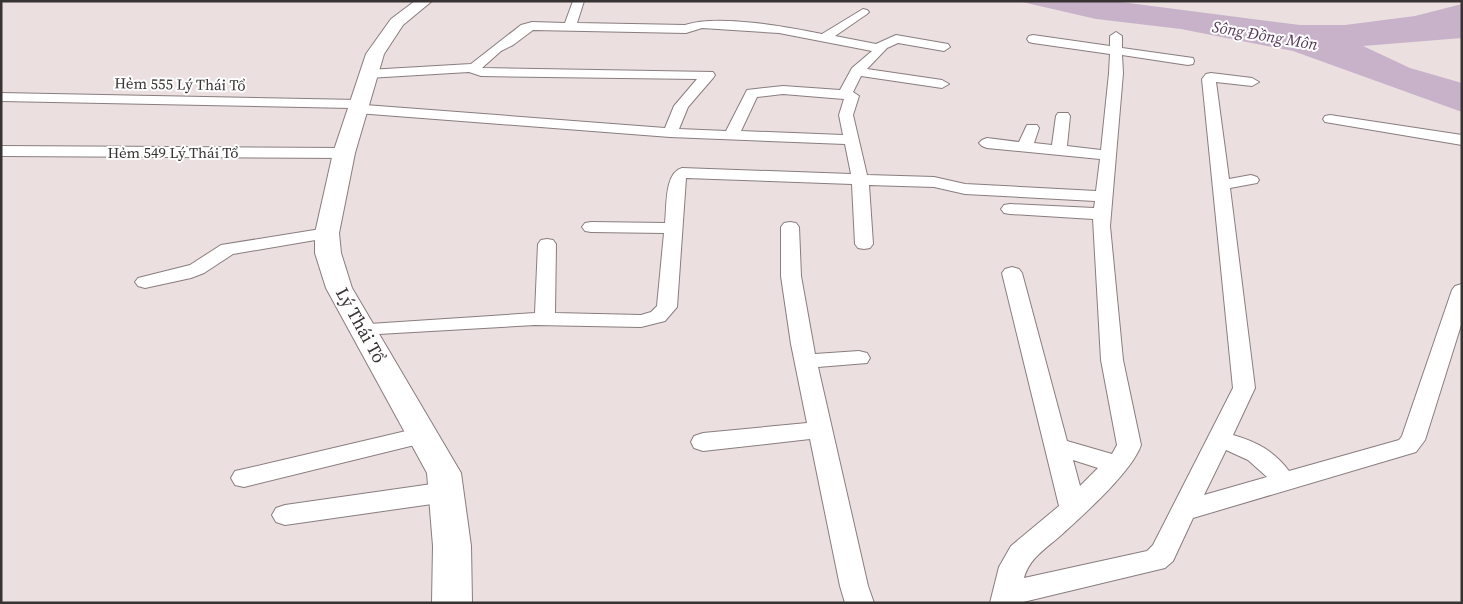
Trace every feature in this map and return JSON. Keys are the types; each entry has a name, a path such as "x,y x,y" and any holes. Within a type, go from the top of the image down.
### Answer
{"main road":[{"name":"Lý Thái Tổ","path":"425,1 397,22 375,54 344,154 327,233 328,253 339,288 444,472 452,546 452,603"}],"street":[{"path":"570,27 579,1"},
{"path":"798,48 863,12"},
{"path":"368,74 474,68 497,48 509,42 525,28 537,26 689,29 701,24 779,29 878,48 896,39 944,47"},
{"path":"1033,39 1116,44 1188,61"},
{"path":"1005,598 1014,567 1021,554 1116,466 1126,454 1129,445 1112,360 1101,226 1116,73 1116,44"},
{"path":"846,94 857,71 880,51 878,48"},
{"path":"474,68 475,71 481,72 708,75 681,106 670,133"},
{"path":"857,71 942,84"},
{"path":"1005,598 1155,560 1163,553 1244,388 1209,79 1211,77 1218,77 1252,82"},
{"path":"731,136 752,93 783,90 852,96 846,114 860,179 864,244"},
{"name":"Hẻm 555 Lý Thái Tổ","path":"1,97 358,106 670,133 852,140"},
{"path":"1059,150 1063,116"},
{"path":"1330,119 1462,140"},
{"path":"1025,147 1032,128"},
{"path":"988,143 1108,155"},
{"name":"Hẻm 549 Lý Thái Tổ","path":"1,151 344,154"},
{"path":"1,164 18,151"},
{"path":"362,329 545,319 641,322 658,317 667,307 678,178 682,174 860,179 951,185 1102,205"},
{"path":"1222,185 1251,180"},
{"path":"1010,209 1102,205"},
{"path":"591,227 673,228"},
{"path":"790,227 790,276 820,430 854,586 860,603"},
{"path":"144,282 184,274 197,269 228,249 327,233"},
{"path":"545,319 547,244"},
{"path":"1012,273 1072,508"},
{"path":"1184,511 1407,446 1413,440 1462,290"},
{"path":"806,360 859,358"},
{"path":"703,442 820,430"},
{"path":"244,478 423,435"},
{"path":"1219,439 1260,454 1284,482"},
{"path":"1056,446 1101,459 1116,466"},
{"path":"285,515 446,492"}],"water":[{"name":"Sông Đồng Môn","path":"1018,1 1113,1 1300,25 1345,25 1415,16 1462,4 1462,38 1363,46 1410,68 1462,83 1462,112 1293,51 1181,29 1096,19"}]}
